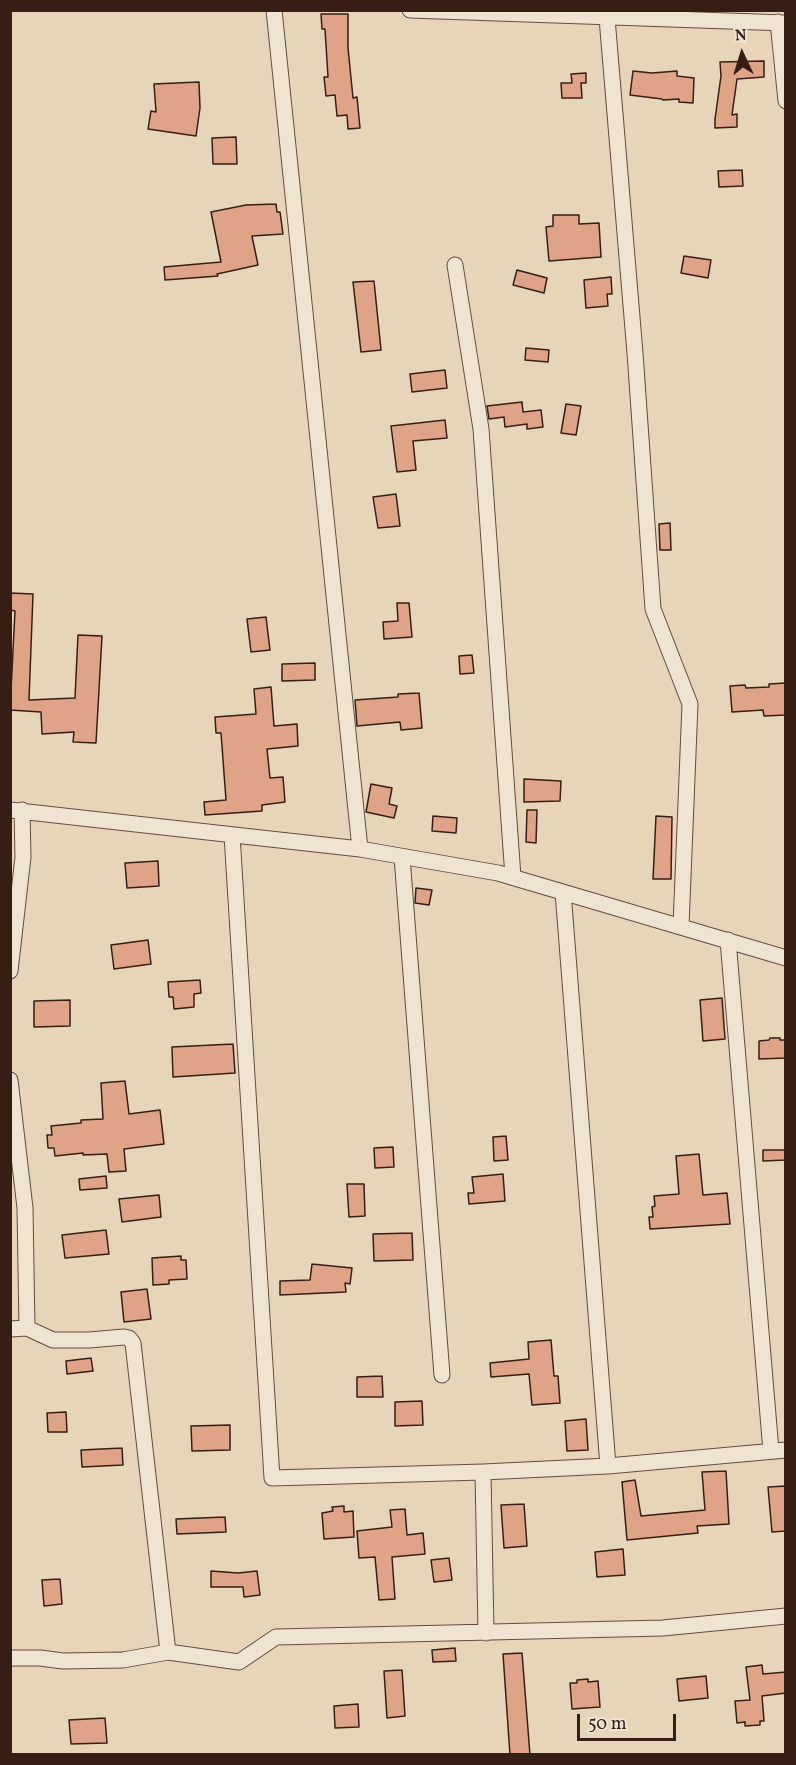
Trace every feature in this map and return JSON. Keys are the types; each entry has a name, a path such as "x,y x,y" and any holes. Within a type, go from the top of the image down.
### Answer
{"street":[{"path":"274,10 360,849"},
{"path":"410,10 782,22 786,101"},
{"path":"607,18 653,609 690,704 681,926"},
{"path":"455,265 481,429 513,877"},
{"path":"10,971 23,857 16,810 360,849 498,873 786,958"},
{"path":"232,835 272,1478 608,1466 778,1450 728,940"},
{"path":"402,856 442,1375"},
{"path":"563,892 608,1466"},
{"path":"10,1080 16,1166 25,1208 27,1328"},
{"path":"10,1329 27,1328 53,1340 124,1337 129,1338 133,1343 168,1652"},
{"path":"483,1472 486,1633"},
{"path":"10,1658 63,1661 123,1660 168,1652 239,1662 276,1636 663,1628 786,1616"}],"building":[{"path":"321,14 348,14 348,48 353,98 357,97 360,128 348,129 347,115 337,116 335,95 326,96 324,77 328,77 325,29 322,29"},
{"path":"764,61 764,77 737,79 732,115 737,114 737,127 715,128 721,76 720,62"},
{"path":"633,71 652,73 677,71 677,76 694,78 693,103 679,102 679,99 663,100 630,95"},
{"path":"586,73 586,83 581,83 582,98 562,98 561,83 572,83 571,74"},
{"path":"199,82 200,108 196,136 148,129 151,111 156,112 154,84"},
{"path":"236,137 237,164 213,164 212,138"},
{"path":"742,170 743,186 719,187 718,171"},
{"path":"276,204 277,212 280,212 283,234 252,236 258,265 217,274 218,276 165,280 164,267 221,262 211,212 246,205"},
{"path":"553,215 579,215 579,224 599,223 601,257 549,261 546,227 553,226"},
{"path":"684,256 711,260 708,278 681,273"},
{"path":"517,270 547,278 544,293 513,285"},
{"path":"611,277 612,294 607,294 608,306 586,308 584,280"},
{"path":"374,281 381,350 361,352 353,282"},
{"path":"526,348 549,350 548,362 525,360"},
{"path":"445,370 447,388 412,392 410,374"},
{"path":"522,402 523,412 541,410 543,427 527,429 527,424 505,427 504,417 489,419 487,406"},
{"path":"566,404 581,406 576,435 561,433"},
{"path":"445,420 447,438 413,441 416,470 397,472 391,426"},
{"path":"396,494 400,526 378,528 373,497"},
{"path":"670,523 671,550 660,550 659,524"},
{"path":"10,593 33,594 29,700 75,698 78,635 102,636 96,743 73,742 74,732 42,734 41,712 10,710 15,611 10,610"},
{"path":"397,603 409,603 412,637 384,639 383,622 398,621"},
{"path":"266,617 270,650 251,652 247,619"},
{"path":"472,655 474,673 460,674 459,656"},
{"path":"315,663 315,680 282,681 282,664"},
{"path":"786,683 786,715 764,716 763,710 732,712 730,686 769,687 769,684"},
{"path":"271,687 274,726 297,724 298,746 267,749 270,778 283,777 285,802 262,805 262,811 205,815 204,802 226,800 221,733 216,733 215,717 256,714 254,689"},
{"path":"419,693 422,728 401,730 400,722 357,726 355,700"},
{"path":"524,779 561,781 560,801 524,802"},
{"path":"371,784 392,788 389,804 397,806 394,818 366,812"},
{"path":"527,810 537,810 536,843 526,842"},
{"path":"433,816 457,818 456,833 432,831"},
{"path":"656,816 672,817 671,879 653,879"},
{"path":"158,861 159,886 127,888 125,863"},
{"path":"416,888 432,890 429,905 415,903"},
{"path":"148,940 151,964 114,969 111,945"},
{"path":"200,980 201,993 194,994 194,1007 174,1009 173,997 169,997 168,982"},
{"path":"722,998 725,1039 703,1041 700,1000"},
{"path":"70,1000 70,1026 34,1027 34,1001"},
{"path":"770,1038 786,1040 786,1058 759,1059 759,1041"},
{"path":"233,1044 235,1073 173,1077 172,1047"},
{"path":"125,1081 129,1114 160,1110 164,1144 124,1149 126,1171 109,1172 107,1154 83,1155 83,1153 55,1156 54,1148 48,1148 47,1135 52,1135 51,1126 81,1123 81,1120 103,1119 101,1083"},
{"path":"506,1136 508,1160 494,1161 493,1137"},
{"path":"393,1147 394,1167 375,1168 374,1148"},
{"path":"763,1150 786,1150 786,1160 763,1161"},
{"path":"699,1154 703,1195 727,1193 730,1224 650,1229 649,1217 653,1217 654,1196 679,1194 676,1156"},
{"path":"503,1174 505,1201 469,1204 468,1193 474,1193 472,1177"},
{"path":"106,1176 107,1188 80,1190 79,1179"},
{"path":"347,1184 364,1184 365,1216 349,1217"},
{"path":"159,1195 161,1217 122,1222 119,1199"},
{"path":"106,1230 109,1254 65,1258 62,1235"},
{"path":"412,1233 413,1260 374,1261 373,1234"},
{"path":"181,1256 181,1260 186,1260 187,1279 169,1280 169,1284 153,1285 152,1258"},
{"path":"312,1264 352,1268 350,1284 345,1283 346,1292 280,1295 280,1281 310,1280"},
{"path":"147,1289 151,1319 124,1322 121,1292"},
{"path":"551,1340 554,1376 558,1376 560,1403 532,1405 529,1374 491,1377 490,1363 529,1359 528,1342"},
{"path":"91,1358 93,1371 67,1374 66,1361"},
{"path":"382,1376 383,1397 357,1397 357,1377"},
{"path":"422,1401 423,1425 395,1426 395,1402"},
{"path":"66,1412 67,1432 48,1432 47,1413"},
{"path":"586,1419 588,1450 567,1451 565,1421"},
{"path":"230,1425 230,1450 192,1451 191,1426"},
{"path":"122,1448 123,1465 82,1467 81,1450"},
{"path":"726,1471 729,1524 697,1526 698,1533 627,1540 622,1482 635,1480 641,1516 705,1510 702,1472"},
{"path":"786,1486 786,1531 772,1532 768,1487"},
{"path":"524,1504 527,1546 504,1548 501,1505"},
{"path":"344,1506 344,1512 353,1511 354,1537 324,1539 322,1513 333,1511 332,1507"},
{"path":"405,1509 407,1535 423,1533 425,1554 392,1557 395,1599 379,1600 375,1557 359,1558 357,1531 392,1527 390,1510"},
{"path":"225,1517 226,1532 177,1534 176,1519"},
{"path":"623,1549 625,1575 597,1577 595,1552"},
{"path":"449,1558 452,1580 434,1582 431,1560"},
{"path":"211,1571 238,1573 257,1571 260,1595 244,1597 243,1587 211,1587"},
{"path":"60,1579 62,1604 44,1606 42,1580"},
{"path":"455,1648 456,1661 433,1662 432,1650"},
{"path":"522,1653 530,1755 510,1755 503,1654"},
{"path":"762,1665 763,1674 786,1672 786,1693 762,1696 764,1721 760,1721 760,1725 745,1726 745,1722 737,1723 735,1701 750,1700 746,1667"},
{"path":"402,1670 405,1716 387,1718 384,1671"},
{"path":"706,1676 708,1698 679,1701 677,1679"},
{"path":"588,1679 588,1682 598,1681 600,1707 572,1709 570,1683"},
{"path":"358,1704 359,1727 335,1728 334,1706"},
{"path":"105,1718 107,1743 71,1744 69,1720"}]}
